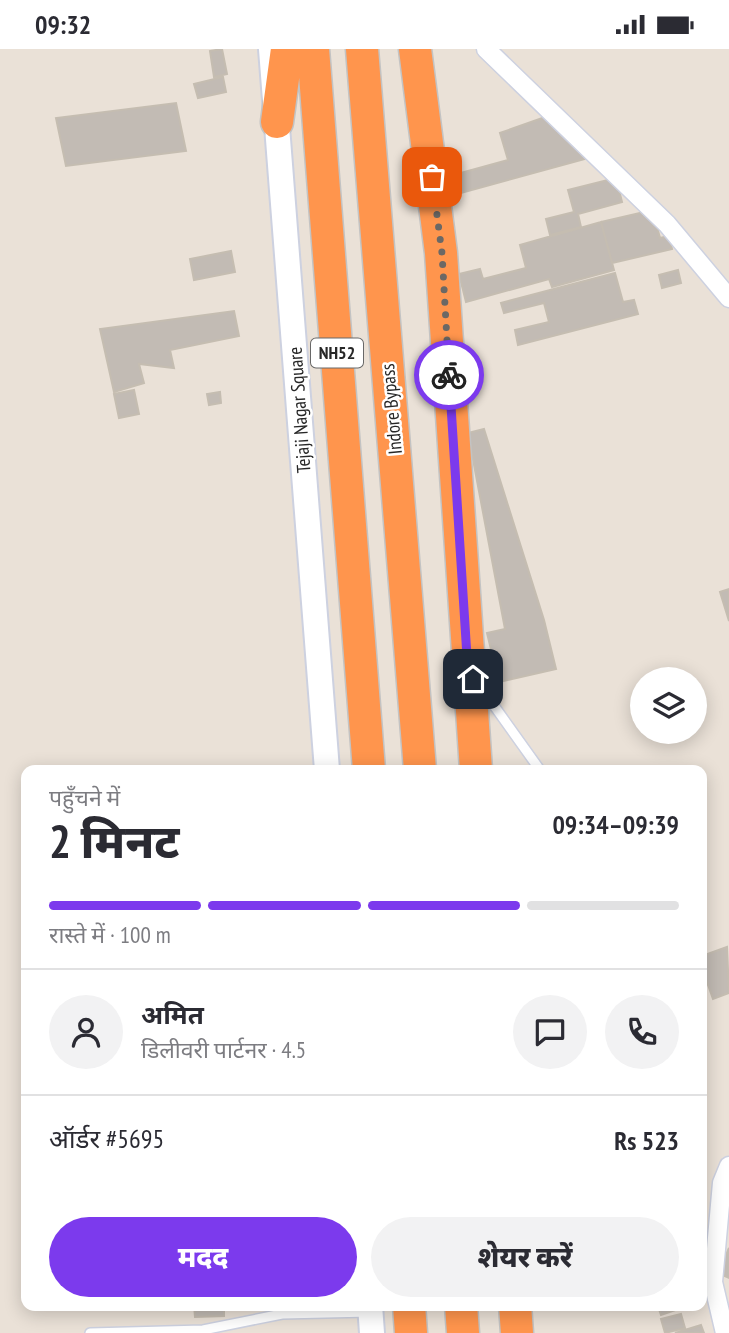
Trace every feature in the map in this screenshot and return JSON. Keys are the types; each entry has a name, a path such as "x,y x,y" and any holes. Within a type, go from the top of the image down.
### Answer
{"highway":[{"path":"276,122 287,49"},
{"name":"NH52","path":"313,49 369,765"},
{"name":"Indore Bypass","path":"362,49 420,765"},
{"path":"415,49 442,253 476,765"},
{"path":"409,1311 411,1333"},
{"path":"461,1311 463,1333"},
{"path":"515,1311 517,1333"}],"street":[{"name":"Tejaji Nagar Square","path":"271,49 327,765"},
{"path":"486,49 667,225 729,298"},
{"path":"725,1333 713,1282 722,1183 729,1166"}],"lane":[{"path":"468,672 536,765"},
{"path":"89,1333 203,1330 282,1314 371,1317"}],"building":[{"path":"222,49 227,74 214,77 210,51"},
{"path":"223,77 226,92 198,98 194,84"},
{"path":"176,103 186,151 66,166 56,118"},
{"path":"551,115 592,157 457,194 450,176 508,160 500,133"},
{"path":"616,178 622,202 578,214 581,227 550,235 546,219 574,212 568,190"},
{"path":"648,211 661,226 657,227 660,238 669,236 672,249 612,263 601,222"},
{"path":"601,222 614,270 552,287 549,279 466,302 459,274 480,269 483,279 526,268 520,245"},
{"path":"231,251 235,272 194,280 190,259"},
{"path":"678,270 681,283 662,288 659,275"},
{"path":"615,273 623,302 634,300 638,314 518,345 515,330 549,322 544,303 504,313 501,303"},
{"path":"234,311 239,336 170,350 174,368 139,364 144,383 114,392 100,329"},
{"path":"134,390 139,414 119,418 114,394"},
{"path":"220,392 221,403 209,405 207,394"},
{"path":"484,429 544,620 556,669 499,682 487,633 505,629 468,433"},
{"path":"729,589 729,621 720,592"},
{"path":"727,947 729,993 713,999 707,982 707,954"},
{"path":"729,1248 729,1278 718,1273"},
{"path":"194,1311 224,1311 224,1316 195,1317"},
{"path":"681,1314 685,1328 665,1333 661,1319"},
{"path":"701,1325 704,1333 675,1333"}],"way so far":[{"path":"432,177 442,253 449,375"}],"route":[{"path":"449,375 468,672 473,679"}]}
